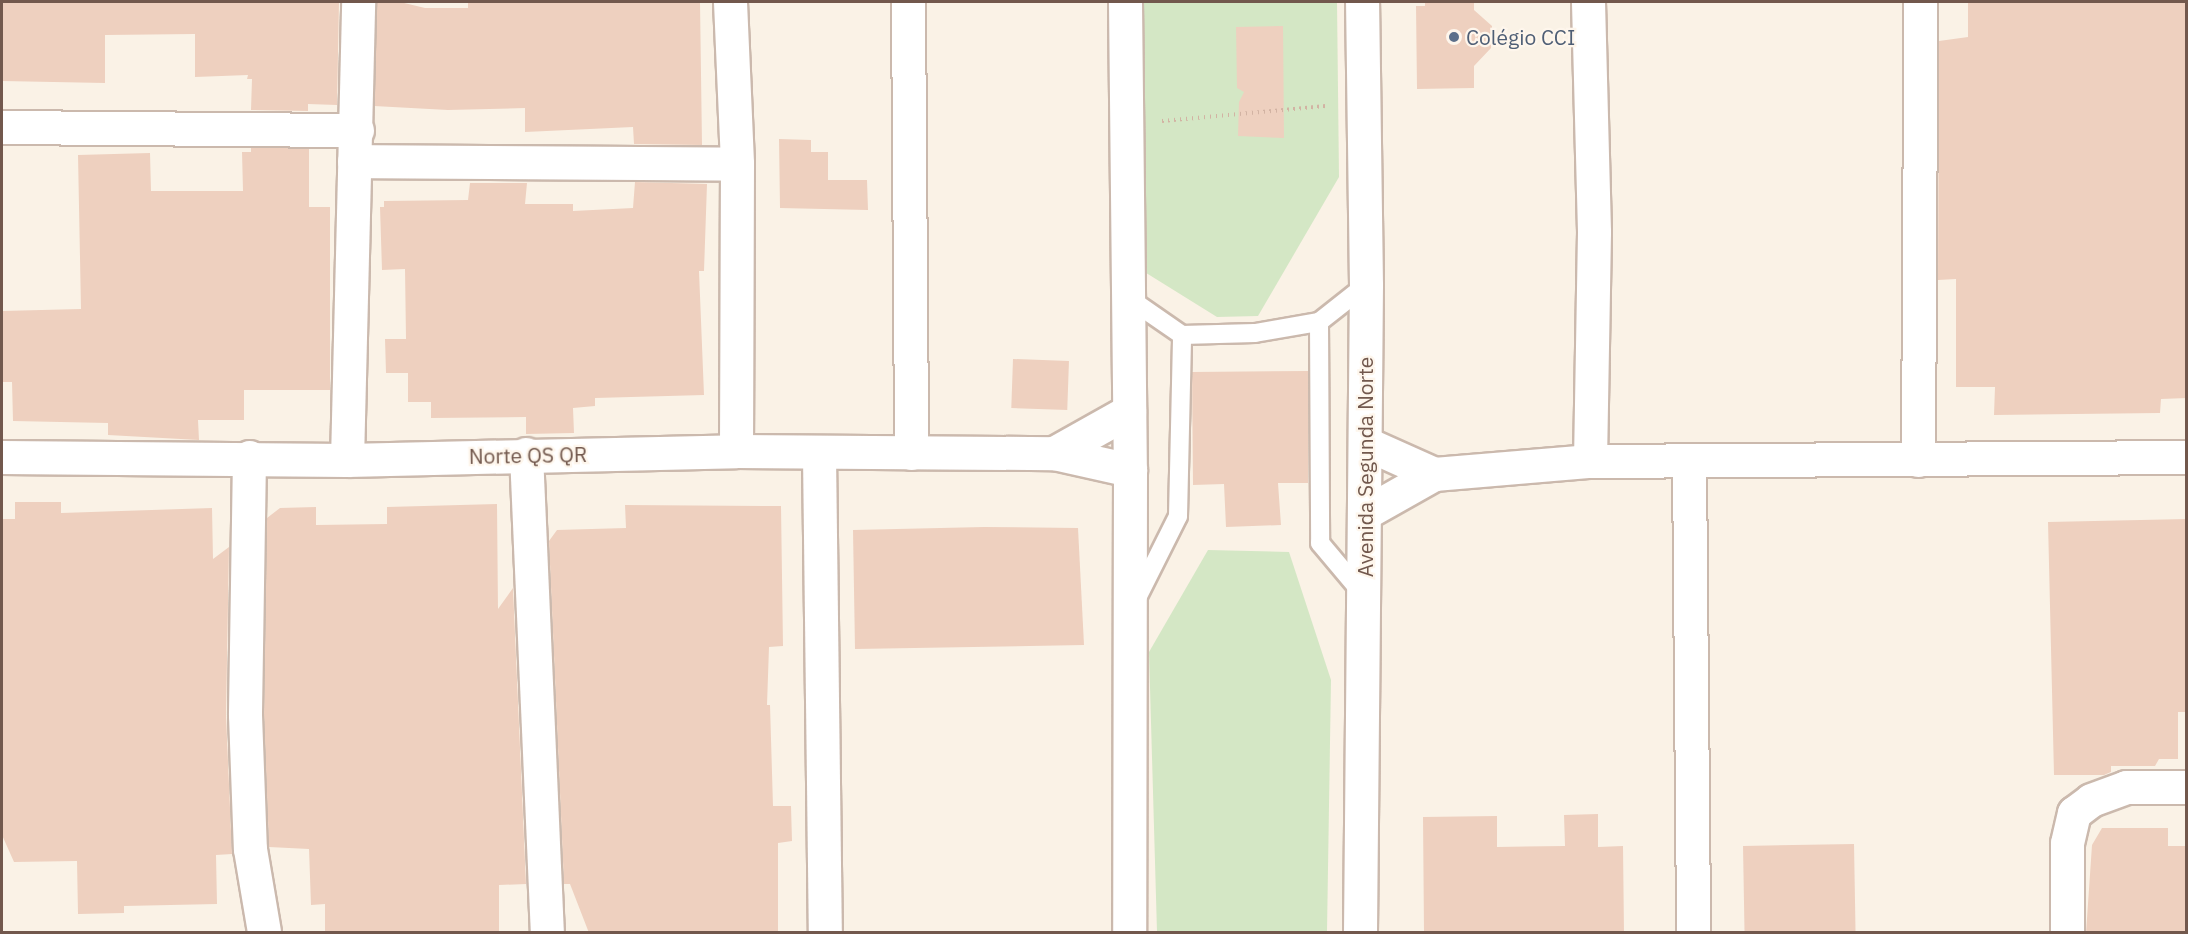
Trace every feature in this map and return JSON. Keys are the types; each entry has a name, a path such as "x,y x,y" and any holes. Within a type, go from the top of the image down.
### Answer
{"street":[{"path":"347,460 358,2"},
{"path":"730,2 736,164 736,451"},
{"path":"908,2 911,453"},
{"path":"1125,2 1131,612 1129,933"},
{"name":"Avenida Segunda Norte","path":"1360,933 1366,285 1362,2"},
{"path":"1588,2 1594,232 1590,461"},
{"path":"1918,460 1920,2"},
{"path":"2,128 736,164"},
{"name":"Norte QS QR","path":"1054,453 1129,411"},
{"path":"1365,443 1434,474"},
{"name":"Norte QS QR","path":"2,457 249,457 347,460 526,454 736,451 819,454 1054,453 1130,470"},
{"path":"526,454 547,933"},
{"path":"819,454 825,933"},
{"path":"249,457 245,715 250,849 264,933"},
{"path":"1365,513 1434,474 1590,461 2187,457"},
{"path":"1689,461 1693,933"},
{"path":"2067,933 2067,843 2074,813 2091,800 2126,787 2187,787"}],"lane":[{"path":"1127,297 1182,335 1256,333 1319,322 1366,285"},
{"path":"1319,322 1320,543 1364,596"},
{"path":"1131,612 1178,516 1182,335"}],"path":[{"path":"1126,124 1363,103"}],"green space":[{"path":"1143,2 1337,2 1339,177 1258,316 1217,317 1143,271"},
{"path":"1208,550 1289,552 1331,680 1327,932 1157,932 1149,652"}],"building":[{"path":"2,2 339,2 337,105 308,104 308,111 251,110 252,79 247,79 248,75 195,77 195,34 105,35 105,83 2,81"},
{"path":"377,2 400,2 425,8 468,8 468,2 700,2 702,145 634,144 633,127 525,132 525,108 448,110 374,106"},
{"name":"Colégio CCI","path":"1425,2 1474,2 1474,10 1492,26 1491,48 1474,66 1474,88 1417,89 1416,6 1425,6"},
{"path":"1968,2 2187,2 2187,398 2161,399 2160,413 1994,415 1995,387 1956,387 1956,279 1938,280 1939,41 1968,37"},
{"path":"1283,26 1284,138 1238,136 1239,102 1244,92 1237,88 1236,27"},
{"path":"779,139 811,140 811,152 828,152 828,180 867,180 868,210 780,208"},
{"path":"251,148 309,148 309,207 330,207 330,390 244,390 244,420 198,420 199,440 108,435 108,423 13,421 12,382 2,382 2,311 81,309 78,155 150,153 151,191 243,191 242,152 251,152"},
{"path":"635,182 707,184 704,271 699,271 704,395 595,398 595,406 573,408 574,433 526,434 526,417 431,418 431,402 408,402 408,373 386,373 385,339 406,339 405,269 382,270 380,207 384,207 384,201 468,200 470,183 527,183 525,204 573,204 573,211 633,208"},
{"path":"1013,359 1069,361 1067,410 1011,408"},
{"path":"1308,371 1308,483 1278,483 1281,525 1226,527 1224,484 1193,485 1192,372"},
{"path":"15,502 61,502 61,513 212,508 213,559 229,547 226,715 232,854 216,855 217,904 124,906 124,913 78,914 77,861 14,862 2,835 2,519 15,519"},
{"path":"497,504 498,609 513,588 526,884 499,885 499,933 325,933 325,904 311,905 309,849 269,847 264,715 267,518 280,508 316,507 316,525 387,524 387,507"},
{"path":"625,505 781,506 783,646 769,647 767,705 770,705 773,806 791,806 792,841 778,843 778,933 589,933 570,884 564,884 549,541 557,530 626,528"},
{"path":"2187,519 2187,712 2178,712 2178,759 2159,759 2155,766 2111,766 2111,772 2104,775 2054,775 2048,522"},
{"path":"984,527 1078,528 1084,645 855,649 853,530"},
{"path":"1598,814 1598,847 1623,846 1624,933 1424,933 1423,817 1497,816 1497,847 1565,846 1564,815"},
{"path":"2102,828 2168,828 2168,846 2187,846 2187,933 2086,933 2092,845"},
{"path":"1854,844 1856,932 1745,932 1743,846"}],"place":[{"name":"Colégio CCI","path":"1454,37"}]}
